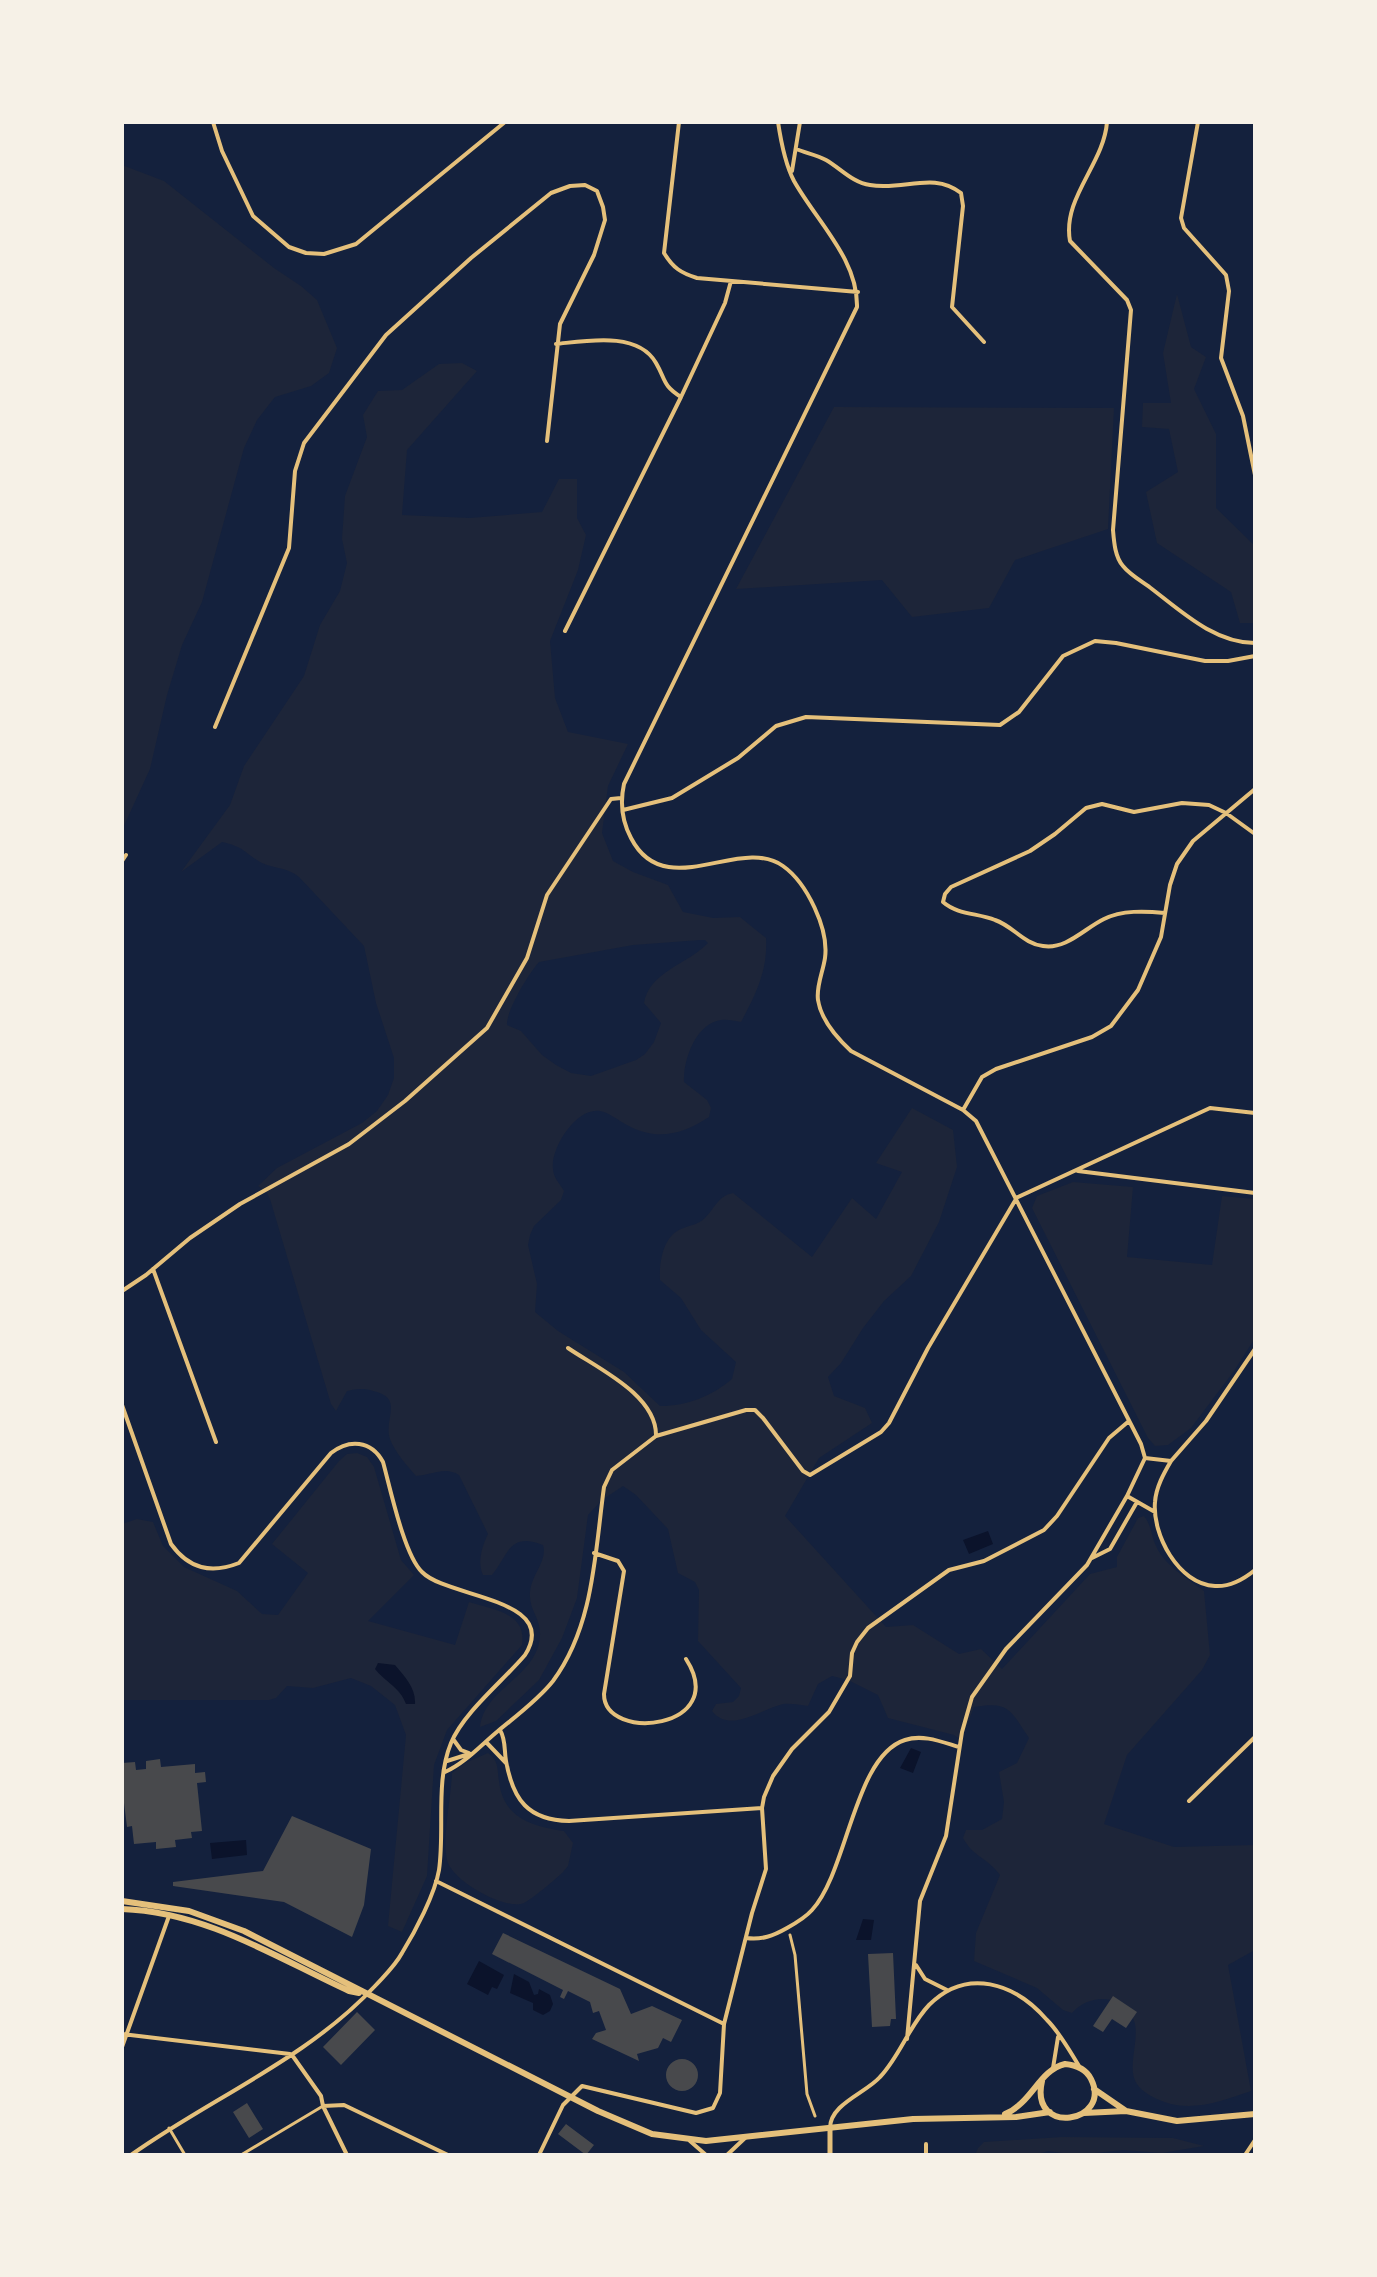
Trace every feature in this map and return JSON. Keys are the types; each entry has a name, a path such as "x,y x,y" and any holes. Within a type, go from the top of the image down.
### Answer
{"main road":[{"path":"122,1901 170,1907 222,1922 569,2097 652,2134 690,2141 745,2138 913,2119 1050,2112 1067,2118 1084,2113 1126,2111 1177,2121 1255,2114"},
{"path":"122,1909 169,1914 228,1932 349,1991 367,1995"},
{"path":"998,2116 1020,2106 1053,2068 1065,2064 1080,2068 1091,2078 1094,2089 1091,2104 1084,2113"},
{"path":"1042,2081 1042,2099 1050,2112"},
{"path":"1094,2089 1126,2111"}],"street":[{"path":"213,122 222,151 253,216 289,247 306,253 324,254 356,244 505,122"},
{"path":"679,122 664,253 671,265 697,278 858,292"},
{"path":"778,122 782,149 792,173 812,212 849,264 855,278 857,307 629,774 621,798 625,825 637,849 653,861 673,868 689,869 755,856 782,865 793,875 816,909 822,926 825,957 818,1000 821,1014 851,1051 963,1110 976,1121 1145,1458 1092,1558 992,1665 972,1697 959,1747 946,1836 920,1901 907,2039"},
{"path":"792,173 800,122"},
{"path":"1107,122 1100,153 1072,208 1067,229 1070,241 1127,300 1131,310 1113,530 1115,548 1122,565 1194,620 1220,636 1255,643"},
{"path":"1198,122 1181,218 1184,228 1226,275 1229,291 1221,358 1243,416 1255,475"},
{"path":"796,149 824,158 865,185 891,188 935,180 949,183 961,193 963,206 952,307 984,342"},
{"path":"215,727 289,548 295,471 304,443 386,335 471,258 551,193 570,186 585,185 597,191 605,220 594,255 560,324 547,441"},
{"path":"565,631 681,397 725,303 731,281"},
{"path":"556,344 616,341 641,348 657,363 668,389 681,397"},
{"path":"623,810 672,798 738,758 776,726 806,717 1000,725 1019,712 1063,656 1095,641 1205,661 1255,656"},
{"path":"963,1110 982,1077 996,1069 1092,1037 1111,1026 1138,990 1161,937 1177,864 1193,841 1255,789"},
{"path":"122,1291 240,1204 349,1144 405,1101 487,1028 527,958 547,895 611,799 621,798"},
{"path":"1165,913 1145,911 1106,918 1065,943 1046,947 1024,939 1008,925 992,918 957,911 943,902 951,887 1030,851 1086,808 1102,804 1134,812 1182,803 1209,805 1255,834"},
{"path":"122,861 126,855"},
{"path":"445,1772 461,1764 544,1691 566,1660 585,1615 606,1478 612,1470 656,1436 755,1410 803,1471 810,1475 881,1432 889,1423 928,1348 1016,1198 1210,1108 1255,1113"},
{"path":"1076,1171 1255,1193"},
{"path":"153,1269 216,1442"},
{"path":"568,1348 645,1403 654,1417 656,1436"},
{"path":"1255,1349 1206,1421 1171,1461 1157,1491 1155,1512 1166,1550 1178,1566 1199,1582 1216,1587 1226,1586 1255,1570"},
{"path":"122,1405 171,1544 180,1556 194,1566 210,1570 239,1563 331,1453 341,1445 354,1442 375,1451 383,1462 410,1554 422,1572 444,1585 519,1611 532,1633 525,1655 453,1739 446,1761 439,1871 401,1956 367,1995 292,2055 169,2128 131,2155"},
{"path":"539,2155 569,2097 578,2087 588,2086 687,2111 708,2111 717,2103 724,2024 766,1869 762,1808 773,1776 792,1749 829,1712 847,1683 854,1648 868,1628 949,1570 984,1561 1044,1530 1057,1516 1109,1438 1129,1421"},
{"path":"1145,1458 1171,1461"},
{"path":"1127,1496 1155,1512"},
{"path":"1092,1558 1110,1549 1137,1502"},
{"path":"594,1553 618,1561 624,1571 604,1694 610,1711 634,1722 667,1720 682,1712 692,1701 697,1687 695,1673 686,1659"},
{"path":"500,1730 506,1764 522,1804 552,1820 762,1808"},
{"path":"1189,1801 1255,1737"},
{"path":"746,1938 772,1936 801,1919 817,1904 832,1878 865,1787 887,1750 914,1738 932,1739 959,1747"},
{"path":"453,1739 461,1750 471,1753"},
{"path":"486,1742 506,1764"},
{"path":"446,1761 471,1753"},
{"path":"436,1881 724,2024"},
{"path":"122,2047 124,2034 169,1914"},
{"path":"790,1935 795,1955 807,2094 815,2116"},
{"path":"915,1961 925,1979 947,1990"},
{"path":"830,2155 830,2120 835,2112 879,2078 921,2015 947,1990 970,1984 995,1985 1031,2004 1057,2031 1080,2068"},
{"path":"1053,2068 1058,2049 1057,2031"},
{"path":"124,2034 292,2055 321,2096 347,2155"},
{"path":"241,2155 323,2106 344,2105 448,2155"},
{"path":"169,2128 185,2155"},
{"path":"727,2155 745,2138"},
{"path":"1245,2155 1255,2140"},
{"path":"690,2141 706,2155"},
{"path":"926,2144 926,2155"}],"shaded area":[{"path":"122,165 164,181 301,286 317,300 337,348 329,373 311,386 275,397 257,420 244,448 202,602 182,645 167,695 150,769 122,830"},
{"path":"1177,294 1191,347 1206,357 1194,389 1216,434 1216,508 1255,546 1255,623 1240,623 1231,592 1157,543 1146,492 1178,472 1169,429 1142,427 1143,403 1171,403 1163,353"},
{"path":"462,363 477,371 407,450 402,515 470,518 542,512 559,479 577,479 577,518 586,535 578,570 550,641 555,698 568,732 628,744 608,786 602,833 613,861 668,885 683,912 713,918 740,917 766,938 763,971 741,1022 723,1020 705,1028 693,1044 686,1063 684,1082 707,1100 711,1108 709,1117 679,1132 659,1134 638,1130 600,1111 582,1116 566,1131 553,1161 555,1178 564,1191 561,1200 534,1226 528,1245 537,1284 535,1312 558,1331 624,1372 660,1406 689,1402 708,1395 732,1379 736,1362 701,1330 681,1298 660,1280 661,1258 670,1238 681,1229 697,1224 720,1200 733,1193 812,1257 852,1198 876,1219 902,1172 876,1163 912,1108 953,1130 957,1167 939,1222 911,1276 884,1301 828,1377 834,1396 865,1408 872,1423 819,1458 785,1516 886,1627 913,1625 959,1654 981,1649 1002,1669 1090,1574 1117,1567 1117,1557 1138,1518 1144,1516 1165,1560 1204,1591 1210,1655 1202,1670 1127,1755 1104,1824 1174,1847 1255,1845 1255,1950 1228,1965 1251,2091 1213,2103 1188,2106 1164,2102 1151,2096 1139,2087 1134,2077 1135,2024 1125,2007 1108,1999 1098,1999 1072,2013 1063,2010 1037,1988 974,1961 976,1933 1000,1875 963,1838 966,1830 982,1830 1002,1819 1004,1802 999,1772 1017,1763 1029,1738 1013,1714 995,1705 974,1707 961,1740 954,1735 888,1718 878,1695 848,1680 832,1676 818,1684 808,1706 783,1704 737,1720 719,1718 712,1711 716,1704 733,1702 741,1688 698,1641 699,1590 695,1582 678,1573 668,1529 636,1495 623,1486 602,1500 588,1515 577,1598 562,1638 539,1680 496,1721 480,1727 489,1704 525,1668 538,1647 540,1630 530,1592 543,1557 543,1545 523,1541 516,1543 492,1575 483,1575 481,1554 488,1534 459,1475 443,1471 416,1476 390,1439 391,1404 383,1394 363,1389 347,1391 336,1411 331,1404 270,1199 266,1191 258,1186 277,1168 362,1123 377,1111 388,1095 394,1078 394,1058 376,1003 364,946 299,877 290,871 262,863 235,846 222,842 181,872 230,805 244,766 304,676 320,625 340,591 347,563 342,539 345,496 367,437 363,415 378,391 402,390 439,364","holes":["705,940 708,943 661,976 647,992 644,1003 661,1023 654,1042 636,1060 591,1076 571,1073 542,1055 521,1031 507,1025 514,1002 539,962 633,945"]},
{"path":"834,407 1114,408 1108,529 1015,560 989,608 912,617 882,580 736,589"},
{"path":"1073,1182 1133,1187 1127,1257 1212,1265 1222,1196 1255,1199 1255,1338 1191,1428 1168,1445 1155,1446 1148,1438 1032,1208 1037,1196"},
{"path":"357,1453 367,1457 374,1467 401,1560 414,1575 368,1621 455,1645 469,1602 506,1614 519,1625 522,1634 522,1645 447,1730 434,1765 427,1876 402,1932 388,1926 406,1735 395,1705 371,1686 351,1678 313,1688 287,1686 276,1698 269,1700 122,1700 122,1524 137,1519 153,1522 163,1546 184,1567 237,1591 262,1614 278,1615 308,1573 272,1544 339,1461 347,1454"},
{"path":"988,1531 993,1544 969,1554 963,1540"},
{"path":"378,1663 395,1665 412,1688 415,1704 406,1704 400,1693 375,1669"},
{"path":"911,1748 921,1752 913,1773 900,1768"},
{"path":"488,1753 496,1762 502,1794 513,1812 530,1823 564,1831 573,1843 568,1866 524,1903 505,1902 480,1892 458,1876 447,1860 446,1829 452,1773 465,1763"},
{"path":"246,1840 247,1855 212,1859 210,1843"},
{"path":"863,1919 874,1920 871,1940 856,1940"},
{"path":"479,1961 504,1975 497,1989 492,1987 488,1995 467,1984"},
{"path":"514,1974 529,1982 534,1995 538,1994 539,1989 550,1995 553,2004 550,2011 543,2015 533,2010 533,2003 510,1993"},
{"path":"1062,2137 1173,2138 1204,2146 1162,2153 1123,2150 1077,2155 1048,2151 1035,2155 975,2155 984,2142"}],"building":[{"path":"160,1759 161,1767 195,1764 195,1773 205,1772 206,1782 197,1783 202,1831 191,1832 192,1838 175,1840 176,1847 156,1849 156,1842 134,1844 132,1826 127,1827 122,1803 122,1763 135,1762 136,1770 146,1769 146,1761"},
{"path":"292,1816 371,1849 364,1905 352,1937 284,1902 173,1886 173,1882 263,1871"},
{"path":"503,1933 620,1989 631,2014 652,2006 682,2020 671,2042 663,2038 658,2048 637,2054 639,2061 592,2039 596,2033 606,2030 599,2011 593,2013 590,2002 568,1991 564,1999 560,1997 563,1990 492,1954"},
{"path":"893,1953 896,2019 891,2019 890,2026 872,2027 868,1954"},
{"path":"1113,1996 1137,2012 1126,2028 1112,2019 1103,2032 1093,2026"},
{"path":"357,2012 375,2030 341,2065 323,2047"},
{"path":"682,2059 694,2063 698,2075 694,2087 682,2091 670,2087 666,2075 670,2063"},
{"path":"247,2103 263,2129 249,2138 233,2112"},
{"path":"566,2124 594,2145 586,2155 558,2134"}]}
